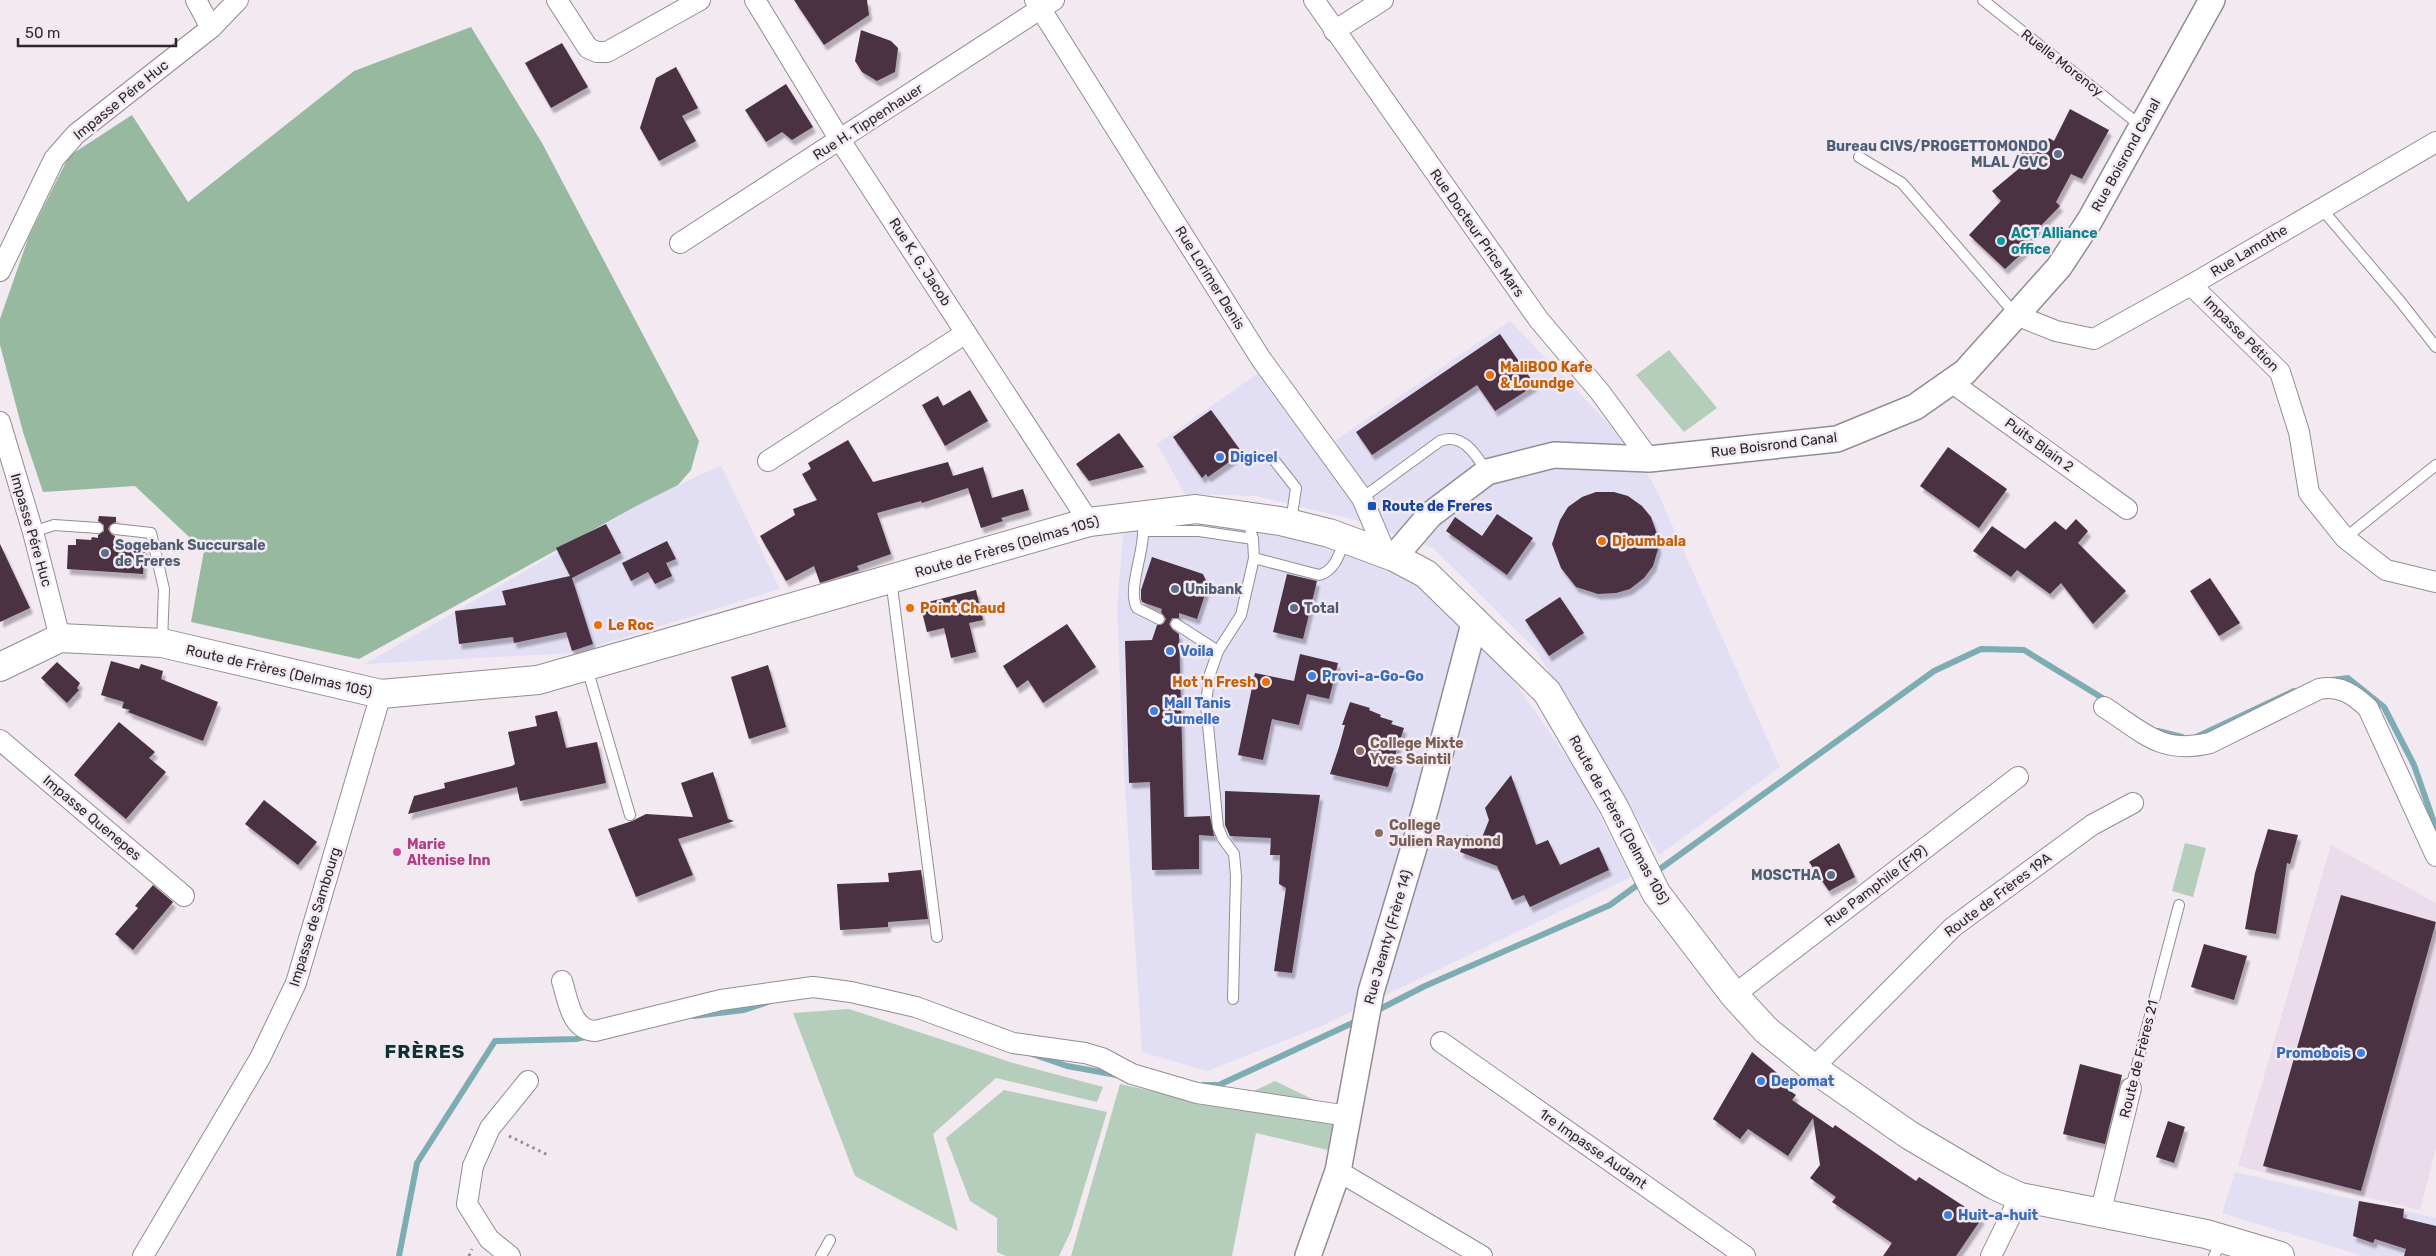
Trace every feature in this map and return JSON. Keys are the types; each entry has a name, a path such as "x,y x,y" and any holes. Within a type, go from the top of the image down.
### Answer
{"main road":[{"name":"Route de Frères (Delmas 105)","path":"0,667 60,638 162,644 381,694 538,680 587,668 1089,522 1142,522 1196,509 1249,527 1291,523 1346,539 1390,556 1426,574 1547,692 1614,806 1656,893 1734,994 1766,1030 1813,1068 1909,1135 1994,1185 2020,1197 2100,1214 2218,1247 2280,1256"}],"street":[{"path":"196,0 211,28"},
{"name":"Impasse Pére Huc","path":"2,258 54,159 76,134 211,28 238,0"},
{"path":"556,0 588,48 597,52 607,52 700,0"},
{"name":"Rue K. G. Jacob","path":"755,0 840,140 1089,522"},
{"name":"Rue Docteur Price Mars","path":"1314,0 1539,320 1600,392 1650,459"},
{"path":"1334,31 1383,0"},
{"name":"Rue Boisrond Canal","path":"1390,556 1430,515 1488,472 1554,455 1650,459 1837,439 1915,407 1964,372 2059,267 2090,220 2212,0"},
{"name":"Rue H. Tippenhauer","path":"680,243 840,140 1043,3"},
{"name":"Rue Lorimer Denis","path":"1043,3 1261,359 1362,498 1390,556"},
{"name":"Rue Lamothe","path":"2016,316 2056,331 2094,338 2191,285 2436,142"},
{"name":"Impasse Pétion","path":"2191,285 2280,372 2299,432 2309,493 2345,538 2386,570 2436,582"},
{"path":"768,462 966,332"},
{"name":"Puits Blain 2","path":"1951,382 2127,509"},
{"name":"Impasse Pére Huc","path":"0,422 33,532 60,638"},
{"name":"Rue Jeanty (Frère 14)","path":"1308,1256 1338,1171 1371,992 1426,807 1475,620"},
{"path":"2104,707 2158,742 2174,747 2190,748 2210,743 2319,689 2331,686 2342,689 2356,696 2368,708 2436,856"},
{"name":"Impasse de Sambourg","path":"143,1256 260,1058 296,983 381,694"},
{"name":"Impasse Quenepes","path":"0,740 184,896"},
{"name":"Rue Pamphile (F19)","path":"1734,994 2018,777"},
{"name":"Route de Frères 19A","path":"1813,1068 1952,927 2092,825 2133,803"},
{"path":"562,981 575,1020 587,1030 594,1031 721,1000 813,987 851,992 916,1007 1013,1043 1084,1053 1102,1058 1132,1074 1197,1093 1348,1116"},
{"name":"1re Impasse Audant","path":"1441,1042 1744,1256"},
{"path":"510,1256 489,1239 467,1204 473,1166 490,1128 528,1081"},
{"name":"Route de Frères 21","path":"2100,1214 2131,1088"},
{"path":"1338,1171 1482,1256"},
{"path":"1990,1256 2020,1197"}],"lane":[{"name":"Ruelle Morency","path":"1983,0 2141,126"},
{"path":"1859,157 1902,183 2016,316"},
{"path":"2321,208 2400,301 2436,347"},
{"path":"1362,498 1440,442 1449,438 1460,440 1477,455 1488,472"},
{"path":"1274,460 1296,488 1291,523"},
{"path":"2345,538 2436,465"},
{"path":"1142,522 1144,544 1132,596 1136,608 1159,619"},
{"path":"33,532 54,525 98,528"},
{"path":"1233,999 1236,876 1234,854 1218,827 1206,706 1209,677 1218,651 1241,614 1254,558 1249,527"},
{"path":"115,529 152,533 164,589 162,644"},
{"path":"1254,558 1319,574 1330,569 1338,559 1346,539"},
{"path":"891,579 937,937"},
{"path":"1176,624 1218,651"},
{"path":"587,668 630,815"},
{"name":"Route de Frères 21","path":"2131,1088 2179,905"},
{"path":"822,1256 830,1240"}],"path":[{"path":"490,1128 548,1155"}],"shaded area":[{"path":"1510,321 1609,424 1638,458 1657,491 1780,767 1659,855 1535,649 1433,548 1352,519 1255,496 1185,494 1157,444 1274,362 1333,442"},
{"path":"721,465 780,589 573,653 365,664 640,504"},
{"path":"1227,524 1302,537 1391,561 1504,667 1580,776 1631,877 1319,1027 1207,1071 1142,1052 1123,757 1117,606 1124,526"},
{"path":"2331,845 2436,903 2436,1147 2420,1210 2238,1166"},
{"path":"2235,1172 2436,1218 2436,1256 2363,1256 2222,1213"}],"green space":[{"path":"471,27 542,143 699,441 691,470 678,485 640,504 359,659 191,622 204,551 135,486 43,492 23,432 0,345 0,319 29,236 69,156 132,115 188,202 354,71"},
{"path":"1669,350 1717,408 1684,432 1636,375"},
{"path":"2185,843 2206,848 2193,897 2172,891"},
{"path":"849,1009 1013,1063 1103,1087 1097,1102 996,1078 933,1134 958,1231 855,1176 793,1013"},
{"path":"1275,1081 1341,1113 1332,1151 1256,1133 1232,1256 1071,1256 1120,1084 1192,1100 1241,1097"},
{"path":"1004,1090 1107,1112 1071,1231 1059,1256 1006,1256 997,1252 997,1218 970,1201 946,1138"}],"building":[{"path":"794,0 867,0 869,15 824,45"},
{"path":"861,30 891,41 898,48 895,72 877,81 862,72 855,61"},
{"path":"562,43 588,87 551,108 525,63"},
{"path":"676,67 698,108 682,116 696,141 659,161 640,128 656,78"},
{"path":"786,84 813,127 792,140 782,132 766,142 745,110"},
{"path":"2070,109 2109,130 2082,179 2071,174 2056,202 2060,206 2026,241 2030,246 2005,269 1969,235 2001,201 1992,191 2022,166 2017,162 2029,140 2044,147 2049,138 2054,141"},
{"path":"1500,334 1535,385 1495,411 1477,385 1372,455 1356,432"},
{"path":"970,390 988,421 945,446 922,405 938,396 943,406"},
{"path":"1211,410 1241,451 1236,457 1208,477 1206,474 1202,478 1173,437"},
{"path":"1119,433 1144,467 1089,481 1076,464"},
{"path":"848,440 873,482 948,462 953,476 983,467 992,498 1023,489 1029,510 1001,518 1003,521 981,528 968,488 922,503 921,501 877,513 891,554 857,566 859,570 820,583 814,566 786,581 760,536 795,515 793,509 817,500 802,474 811,469 808,463"},
{"path":"1948,447 2007,489 1979,528 1920,486"},
{"path":"1596,492 1614,492 1628,496 1642,506 1651,517 1657,534 1658,549 1653,566 1644,578 1630,589 1616,593 1598,594 1576,587 1561,568 1552,544 1560,520 1568,507 1582,497"},
{"path":"1497,514 1533,538 1507,575 1446,531 1455,517 1482,536"},
{"path":"99,516 116,517 116,522 110,525 108,529 115,536 114,539 120,539 120,542 134,543 134,547 145,548 143,574 67,569 68,545 76,545 76,539 91,540 92,537 98,538 98,535 104,531 104,525 98,521"},
{"path":"2076,519 2088,531 2078,543 2126,591 2093,624 2061,583 2050,594 2017,570 2011,577 1973,551 1992,526 2025,549 2055,521 2066,530"},
{"path":"606,524 621,553 572,578 593,644 572,651 566,632 514,643 513,637 459,644 455,611 506,605 502,591 570,576 556,548"},
{"path":"667,541 676,559 666,563 672,576 655,584 648,572 631,581 622,563"},
{"path":"0,544 30,608 0,622"},
{"name":"Mall Tanis Jumelle","path":"1152,557 1203,574 1208,585 1197,619 1179,613 1179,618 1172,618 1169,624 1179,634 1184,817 1210,816 1214,836 1199,835 1199,869 1152,870 1150,782 1129,783 1125,641 1152,640 1157,625 1163,624 1166,619 1161,612 1162,609 1142,602 1141,599 1141,590"},
{"path":"1287,574 1317,581 1303,639 1273,632"},
{"path":"2210,578 2240,623 2219,636 2190,591"},
{"path":"976,590 983,620 969,623 976,652 951,658 944,628 927,632 920,604"},
{"path":"1560,597 1584,633 1549,656 1525,620"},
{"path":"1067,624 1096,667 1043,703 1028,680 1017,688 1003,666"},
{"path":"1300,654 1338,663 1329,699 1307,694 1299,725 1272,719 1263,760 1238,755 1255,673 1294,681"},
{"path":"111,661 139,669 141,664 163,671 161,679 218,702 203,741 128,712 130,710 122,708 124,702 101,695"},
{"path":"57,662 80,683 77,688 79,690 67,703 41,678"},
{"path":"768,665 786,727 749,739 731,677"},
{"path":"1350,702 1370,708 1369,710 1381,715 1380,717 1393,721 1391,724 1404,728 1391,767 1394,768 1388,787 1330,774 1345,725 1342,725"},
{"path":"557,711 566,748 597,742 606,783 520,801 517,787 408,814 414,796 445,788 444,783 515,764 508,732 537,726 535,716"},
{"path":"119,722 155,752 149,758 166,772 126,819 74,775"},
{"path":"713,772 728,819 734,821 678,839 693,875 636,897 608,829 646,814 693,817 681,783"},
{"path":"1511,775 1536,845 1548,840 1560,865 1599,847 1609,870 1530,907 1524,895 1512,900 1497,866 1460,852 1466,835 1481,840 1489,820 1485,808"},
{"path":"1225,791 1320,795 1292,973 1274,971 1286,888 1279,884 1280,855 1270,855 1271,838 1230,836 1225,825"},
{"path":"264,800 317,842 298,865 245,824"},
{"path":"2268,829 2298,835 2290,864 2287,863 2276,934 2245,929 2255,873"},
{"path":"1839,843 1855,877 1829,891 1809,862"},
{"path":"921,870 928,919 888,922 888,927 840,930 837,884 889,882 888,873"},
{"path":"153,885 173,902 133,950 115,934 138,908 135,906"},
{"path":"2341,895 2436,922 2361,1191 2263,1166"},
{"path":"2204,944 2247,956 2234,1000 2191,987"},
{"path":"1752,1052 1783,1078 1780,1084 1796,1095 1792,1100 1833,1128 1835,1125 1916,1181 1919,1177 1982,1218 1956,1256 1883,1256 1892,1243 1832,1202 1836,1197 1810,1178 1820,1165 1813,1118 1788,1156 1748,1129 1740,1139 1713,1119"},
{"path":"2080,1064 2122,1075 2105,1144 2063,1134"},
{"path":"2168,1121 2185,1127 2174,1163 2156,1157"},
{"path":"2359,1201 2404,1209 2403,1218 2436,1226 2436,1256 2404,1256 2406,1249 2375,1239 2373,1243 2353,1236"}],"waterway":[{"path":"1653,874 1934,671 1981,649 2024,650 2109,702"},
{"path":"2332,680 2348,678 2384,707 2414,765 2436,828"},
{"path":"2194,738 2294,691"},
{"path":"2158,731 2182,737"},
{"path":"1374,1012 1425,986 1610,905 1643,881"},
{"path":"694,1016 744,1010 768,1002"},
{"path":"1203,1085 1219,1085 1359,1020"},
{"path":"399,1256 417,1163 495,1041 576,1039 589,1036"},
{"path":"1032,1054 1067,1066 1117,1075"}],"place":[{"name":"Bureau CIVS/PROGETTOMONDO MLAL /GVC","path":"2058,154"},
{"name":"ACT Alliance office","path":"2001,241"},
{"name":"MaliBOO Kafe & Loundge","path":"1490,375"},
{"name":"Digicel","path":"1220,457"},
{"name":"Route de Freres","path":"1372,506"},
{"name":"Djoumbala","path":"1602,541"},
{"name":"Sogebank Succursale de Freres","path":"105,553"},
{"name":"Unibank","path":"1175,589"},
{"name":"Point Chaud","path":"910,608"},
{"name":"Total","path":"1294,608"},
{"name":"Le Roc","path":"598,625"},
{"name":"Voila","path":"1170,651"},
{"name":"Provi-a-Go-Go","path":"1312,676"},
{"name":"Hot 'n Fresh","path":"1266,682"},
{"name":"Mall Tanis Jumelle","path":"1154,711"},
{"name":"College Mixte Yves Saintil","path":"1360,751"},
{"name":"College Julien Raymond","path":"1379,833"},
{"name":"Marie Altenise Inn","path":"397,852"},
{"name":"MOSCTHA","path":"1831,875"},
{"name":"Promobois","path":"2361,1053"},
{"name":"Depomat","path":"1761,1081"},
{"name":"Huit-a-huit","path":"1948,1215"}],"district":[{"name":"FRÈRES","path":"425,1051"}]}
